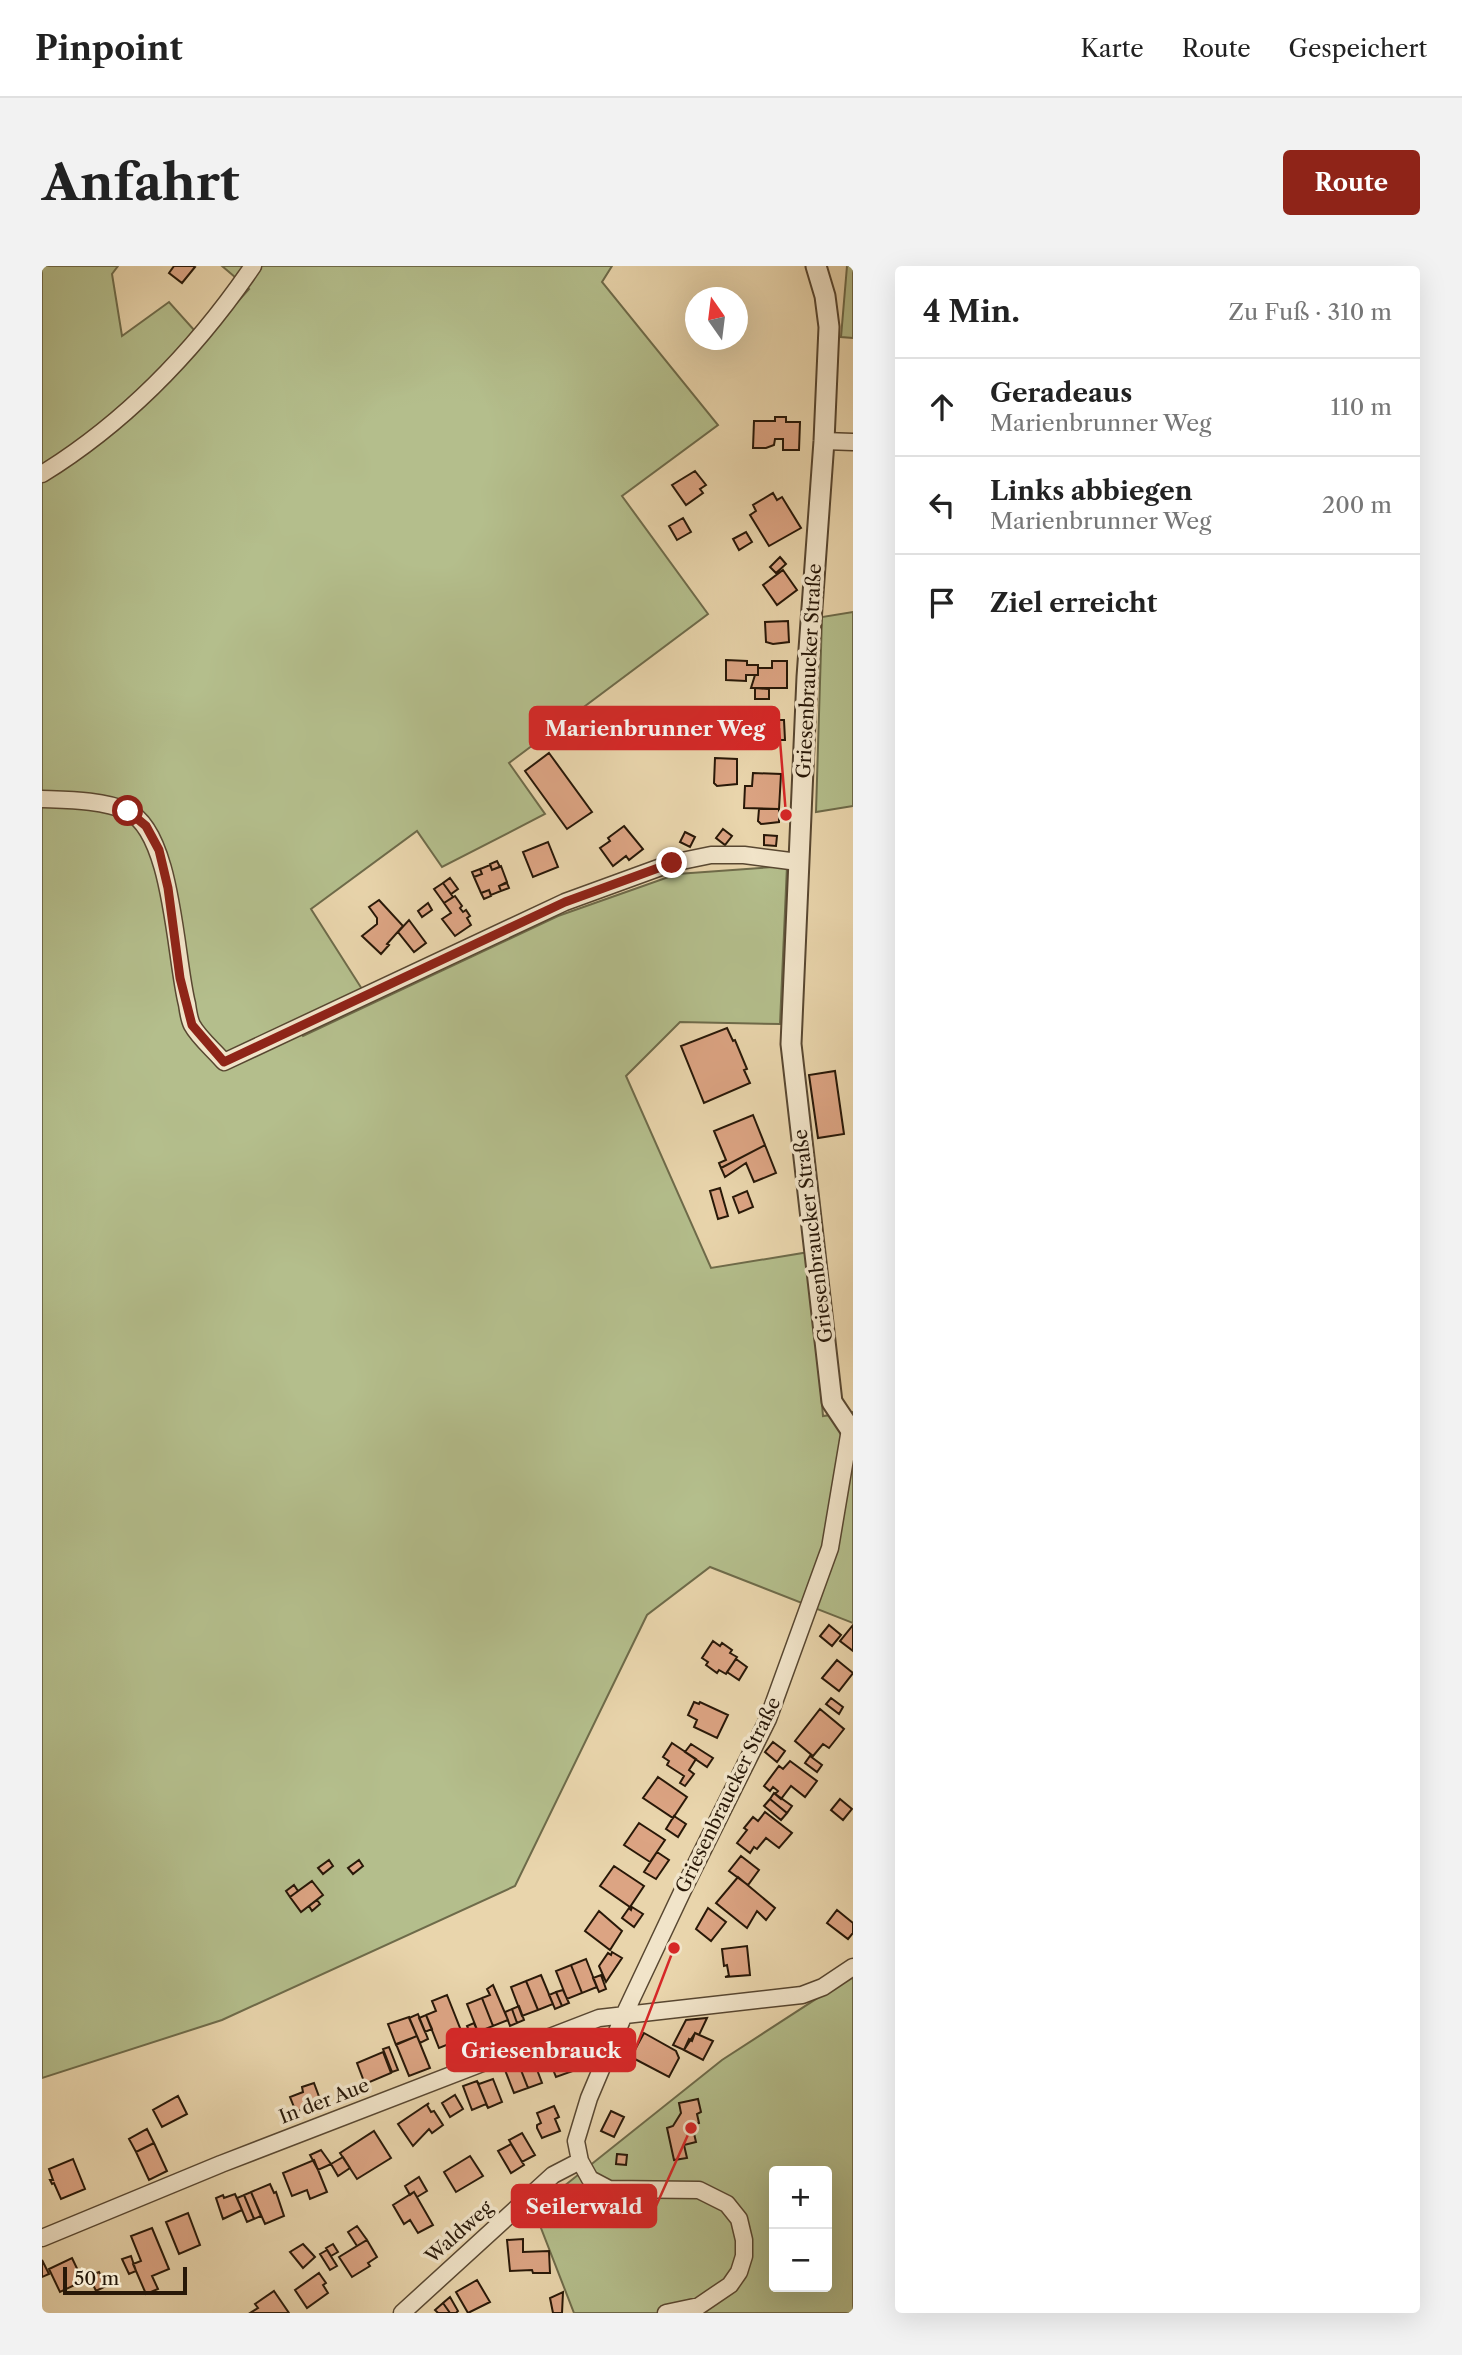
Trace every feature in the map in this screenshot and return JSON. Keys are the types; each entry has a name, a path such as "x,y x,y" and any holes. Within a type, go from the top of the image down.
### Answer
{"street":[{"path":"42,474 67,458 157,385 233,295 253,266"},
{"name":"Griesenbraucker Straße","path":"580,2161 576,2141 589,2098 624,2015 768,1719 830,1548 852,1429 832,1402 791,1044 807,677 824,441 829,327 825,296 816,266"},
{"path":"824,441 853,442"},
{"path":"42,799 83,801 128,811 146,826 159,850 168,888 180,978 192,1025 224,1062 565,902 672,863 711,855 744,855 798,862"},
{"name":"In der Aue","path":"42,2238 221,2164 599,2018 802,1995 823,1987 853,1967"},
{"path":"580,2161 590,2179 608,2189 699,2190 727,2204 738,2219 744,2240 744,2256 739,2272 730,2285 699,2306 666,2313"},
{"name":"Waldweg","path":"402,2313 553,2175 580,2161"}],"green space":[{"path":"42,266 118,266 112,274 122,336 169,302 203,340 249,289 222,266 612,266 602,282 718,425 622,496 708,614 509,763 545,814 442,867 417,831 311,909 362,989 294,1023 303,1036 558,916 677,874 787,866 780,1024 680,1022 626,1076 711,1268 809,1252 823,1416 853,1412 853,1623 710,1567 647,1615 515,1886 222,2020 42,2078"},
{"path":"847,266 853,266 853,338 841,337"},
{"path":"853,612 853,806 816,812 822,617"},
{"path":"853,1975 853,2313 574,2313 534,2210 722,2060"}],"building":[{"path":"174,266 195,267 182,283 169,273"},
{"path":"775,417 786,417 786,422 800,422 799,450 783,450 783,439 775,439 774,445 766,448 753,448 754,421 775,421"},
{"path":"695,471 706,485 700,489 703,493 686,505 672,485"},
{"path":"773,493 777,500 782,497 801,528 769,546 750,515 756,511 753,505"},
{"path":"683,518 691,532 677,540 669,526"},
{"path":"746,532 752,542 739,550 733,539"},
{"path":"780,557 786,564 776,573 770,567"},
{"path":"783,570 797,590 777,605 763,585"},
{"path":"788,621 789,642 766,642 765,622"},
{"path":"726,660 747,661 747,665 758,665 758,675 746,675 746,681 726,680"},
{"path":"772,661 787,661 787,688 751,688 755,675 758,675 758,668 772,668"},
{"path":"755,688 769,689 769,699 755,699"},
{"path":"763,720 784,720 785,740 763,740"},
{"path":"549,753 592,812 567,829 525,771"},
{"path":"715,758 737,759 737,784 717,786 714,783"},
{"path":"753,773 781,774 779,809 744,808 745,786 752,786"},
{"path":"759,809 779,809 779,822 761,824 758,821"},
{"path":"624,826 643,849 629,860 626,856 613,866 600,848"},
{"path":"723,829 732,836 725,845 716,838"},
{"path":"685,832 695,837 690,847 680,842"},
{"path":"764,835 777,836 776,846 764,845"},
{"path":"548,842 558,867 533,877 523,852"},
{"path":"497,861 500,867 492,870 490,864"},
{"path":"490,865 492,870 501,866 507,882 499,886 501,891 491,895 489,890 481,893 474,877 482,874 480,869"},
{"path":"480,869 482,874 474,877 472,872"},
{"path":"450,878 458,889 451,894 443,883"},
{"path":"443,883 453,897 444,903 434,889"},
{"path":"507,883 509,888 501,891 499,886"},
{"path":"489,890 491,896 484,899 481,893"},
{"path":"455,896 463,912 466,910 470,916 467,918 471,925 455,936 442,919 451,913 444,903"},
{"path":"379,900 403,926 381,954 362,936 377,924 377,918 369,907"},
{"path":"428,903 432,910 422,917 418,911"},
{"path":"409,920 426,943 414,952 398,932"},
{"path":"727,1028 733,1041 735,1040 750,1083 704,1103 681,1046"},
{"path":"835,1071 844,1134 818,1138 809,1075"},
{"path":"753,1115 765,1145 721,1168 719,1163 726,1160 714,1131"},
{"path":"765,1145 776,1173 754,1182 746,1163 725,1177 721,1168"},
{"path":"720,1188 728,1216 718,1219 710,1191"},
{"path":"747,1191 753,1207 739,1213 733,1197"},
{"path":"829,1625 841,1635 832,1646 820,1636"},
{"path":"853,1625 853,1651 840,1641"},
{"path":"713,1641 720,1646 722,1643 737,1657 726,1674 719,1670 717,1673 706,1665 708,1662 702,1658"},
{"path":"736,1659 747,1667 739,1680 727,1672"},
{"path":"837,1660 853,1673 839,1691 822,1678"},
{"path":"831,1698 843,1707 839,1714 826,1704"},
{"path":"694,1702 700,1702 728,1715 717,1738 694,1727 697,1720 688,1715"},
{"path":"820,1709 844,1729 829,1748 823,1744 813,1756 795,1741"},
{"path":"773,1742 785,1751 777,1762 765,1752"},
{"path":"672,1743 696,1759 689,1770 694,1774 685,1786 680,1783 684,1776 667,1765 669,1761 663,1757"},
{"path":"691,1744 713,1758 707,1767 685,1752"},
{"path":"810,1756 822,1765 817,1772 805,1763"},
{"path":"790,1761 817,1781 805,1797 791,1786 781,1799 775,1794 778,1791 773,1787 770,1791 764,1786 779,1766 783,1769"},
{"path":"658,1777 687,1797 673,1818 643,1798"},
{"path":"774,1793 792,1806 787,1813 770,1799"},
{"path":"770,1799 787,1813 781,1820 764,1806"},
{"path":"840,1799 852,1809 843,1820 831,1810"},
{"path":"765,1812 792,1833 779,1848 766,1838 750,1853 737,1843 753,1817 758,1821"},
{"path":"674,1816 686,1824 678,1837 666,1829"},
{"path":"639,1823 665,1840 650,1862 624,1845"},
{"path":"657,1852 669,1860 656,1879 644,1872"},
{"path":"741,1856 759,1870 748,1885 729,1871"},
{"path":"329,1860 333,1866 323,1874 318,1868"},
{"path":"359,1860 363,1866 353,1874 348,1868"},
{"path":"614,1866 644,1886 630,1907 600,1886"},
{"path":"738,1877 775,1908 766,1920 757,1911 747,1928 716,1903"},
{"path":"312,1881 323,1895 301,1912 290,1897"},
{"path":"294,1885 298,1891 290,1897 286,1891"},
{"path":"317,1900 320,1904 312,1911 309,1906"},
{"path":"632,1907 643,1914 634,1927 622,1918"},
{"path":"708,1908 726,1922 711,1941 696,1929"},
{"path":"837,1910 853,1923 853,1933 848,1939 827,1923"},
{"path":"599,1911 622,1931 610,1950 585,1931"},
{"path":"747,1946 750,1975 725,1977 729,1976 727,1965 724,1966 722,1949"},
{"path":"612,1952 622,1958 606,1982 599,1966 608,1953 611,1955"},
{"path":"586,1959 597,1987 582,1993 571,1965"},
{"path":"571,1965 582,1993 567,1999 556,1971"},
{"path":"541,1975 553,2004 538,2010 526,1981"},
{"path":"601,1975 606,1989 599,1992 593,1978"},
{"path":"526,1981 538,2010 522,2016 511,1987"},
{"path":"493,1985 508,2020 493,2026 482,1998 490,1995 487,1989"},
{"path":"563,1990 569,2003 562,2006 556,1992"},
{"path":"556,1992 562,2006 555,2009 549,1995"},
{"path":"447,1995 464,2038 439,2048 426,2015 436,2011 432,2001"},
{"path":"482,1998 493,2026 478,2032 467,2004"},
{"path":"519,2006 524,2020 517,2023 512,2009"},
{"path":"512,2009 517,2023 510,2026 505,2012"},
{"path":"418,2014 428,2039 420,2043 409,2018"},
{"path":"426,2015 432,2029 425,2032 419,2018"},
{"path":"409,2017 417,2036 396,2045 388,2024"},
{"path":"707,2018 699,2035 695,2033 692,2041 689,2039 684,2050 673,2045 686,2020"},
{"path":"474,2023 480,2037 473,2040 467,2026"},
{"path":"644,2033 676,2051 679,2058 669,2077 631,2057"},
{"path":"695,2033 713,2041 703,2060 684,2050"},
{"path":"417,2036 430,2068 409,2076 396,2044"},
{"path":"575,2043 584,2067 570,2072 561,2049"},
{"path":"389,2047 398,2070 392,2072 383,2049"},
{"path":"561,2049 570,2072 556,2077 547,2054"},
{"path":"383,2052 391,2073 365,2084 357,2063"},
{"path":"533,2059 542,2083 528,2088 519,2065"},
{"path":"519,2065 528,2088 514,2093 505,2070"},
{"path":"493,2079 502,2102 488,2108 477,2081 479,2084"},
{"path":"477,2081 488,2108 486,2104 472,2110 463,2086"},
{"path":"314,2083 321,2102 296,2112 290,2097 303,2092 302,2087"},
{"path":"455,2095 463,2109 450,2117 442,2103"},
{"path":"178,2096 187,2114 162,2127 153,2110"},
{"path":"698,2099 701,2112 697,2114 699,2123 692,2125 696,2142 684,2145 687,2158 674,2160 667,2128 673,2126 681,2113 679,2103"},
{"path":"429,2103 427,2105 431,2112 434,2111 443,2125 432,2133 429,2129 413,2146 398,2124"},
{"path":"554,2106 559,2117 555,2119 560,2131 542,2138 537,2128 541,2123 537,2113"},
{"path":"611,2111 624,2117 614,2137 601,2131"},
{"path":"147,2129 154,2143 136,2152 129,2139"},
{"path":"374,2131 391,2158 357,2179 340,2153"},
{"path":"522,2133 535,2155 522,2162 509,2140"},
{"path":"154,2143 167,2171 149,2180 136,2152"},
{"path":"511,2144 524,2165 511,2173 498,2151"},
{"path":"321,2150 331,2164 318,2170 310,2155"},
{"path":"617,2154 627,2155 626,2165 616,2164"},
{"path":"470,2156 483,2176 456,2192 444,2172"},
{"path":"343,2157 350,2168 338,2176 331,2164"},
{"path":"73,2159 85,2189 61,2199 50,2180 53,2180 49,2169"},
{"path":"314,2160 327,2192 310,2199 307,2190 292,2196 283,2173"},
{"path":"419,2177 427,2191 417,2197 414,2192 410,2195 405,2186"},
{"path":"270,2184 274,2193 276,2192 284,2216 265,2224 251,2192"},
{"path":"251,2192 261,2216 254,2219 244,2195"},
{"path":"414,2192 433,2225 418,2233 410,2220 404,2224 393,2205"},
{"path":"235,2194 242,2210 223,2219 216,2198"},
{"path":"244,2195 254,2219 247,2222 237,2198"},
{"path":"188,2213 200,2245 179,2254 166,2222"},
{"path":"357,2226 367,2240 357,2246 348,2232"},
{"path":"152,2228 169,2269 152,2276 158,2289 146,2294 133,2264 141,2261 131,2236"},
{"path":"523,2239 523,2252 549,2251 550,2273 510,2271 507,2240"},
{"path":"367,2240 377,2257 368,2263 370,2266 352,2277 339,2257"},
{"path":"303,2244 315,2257 303,2268 290,2252"},
{"path":"333,2244 338,2252 331,2256 326,2248"},
{"path":"327,2250 337,2266 330,2270 320,2254"},
{"path":"131,2256 136,2271 129,2274 122,2259"},
{"path":"72,2258 83,2281 60,2292 49,2269"},
{"path":"42,2260 49,2274 42,2277"},
{"path":"99,2272 106,2286 96,2291 89,2276"},
{"path":"319,2273 326,2283 323,2285 328,2293 307,2308 295,2290"},
{"path":"477,2280 490,2302 468,2313 456,2292"},
{"path":"274,2291 289,2313 250,2313 258,2308 255,2304"},
{"path":"563,2292 562,2313 553,2313 550,2298"},
{"path":"450,2297 458,2311 456,2313 450,2313 443,2303"},
{"path":"443,2303 450,2313 438,2313 435,2310"}],"place":[{"name":"Marienbrunner Weg","path":"786,815"},
{"name":"Griesenbrauck","path":"674,1948"},
{"name":"Seilerwald","path":"691,2128"}],"route":[{"path":"128,811 146,826 159,850 168,888 180,978 192,1025 224,1062 565,902 672,863"}]}
